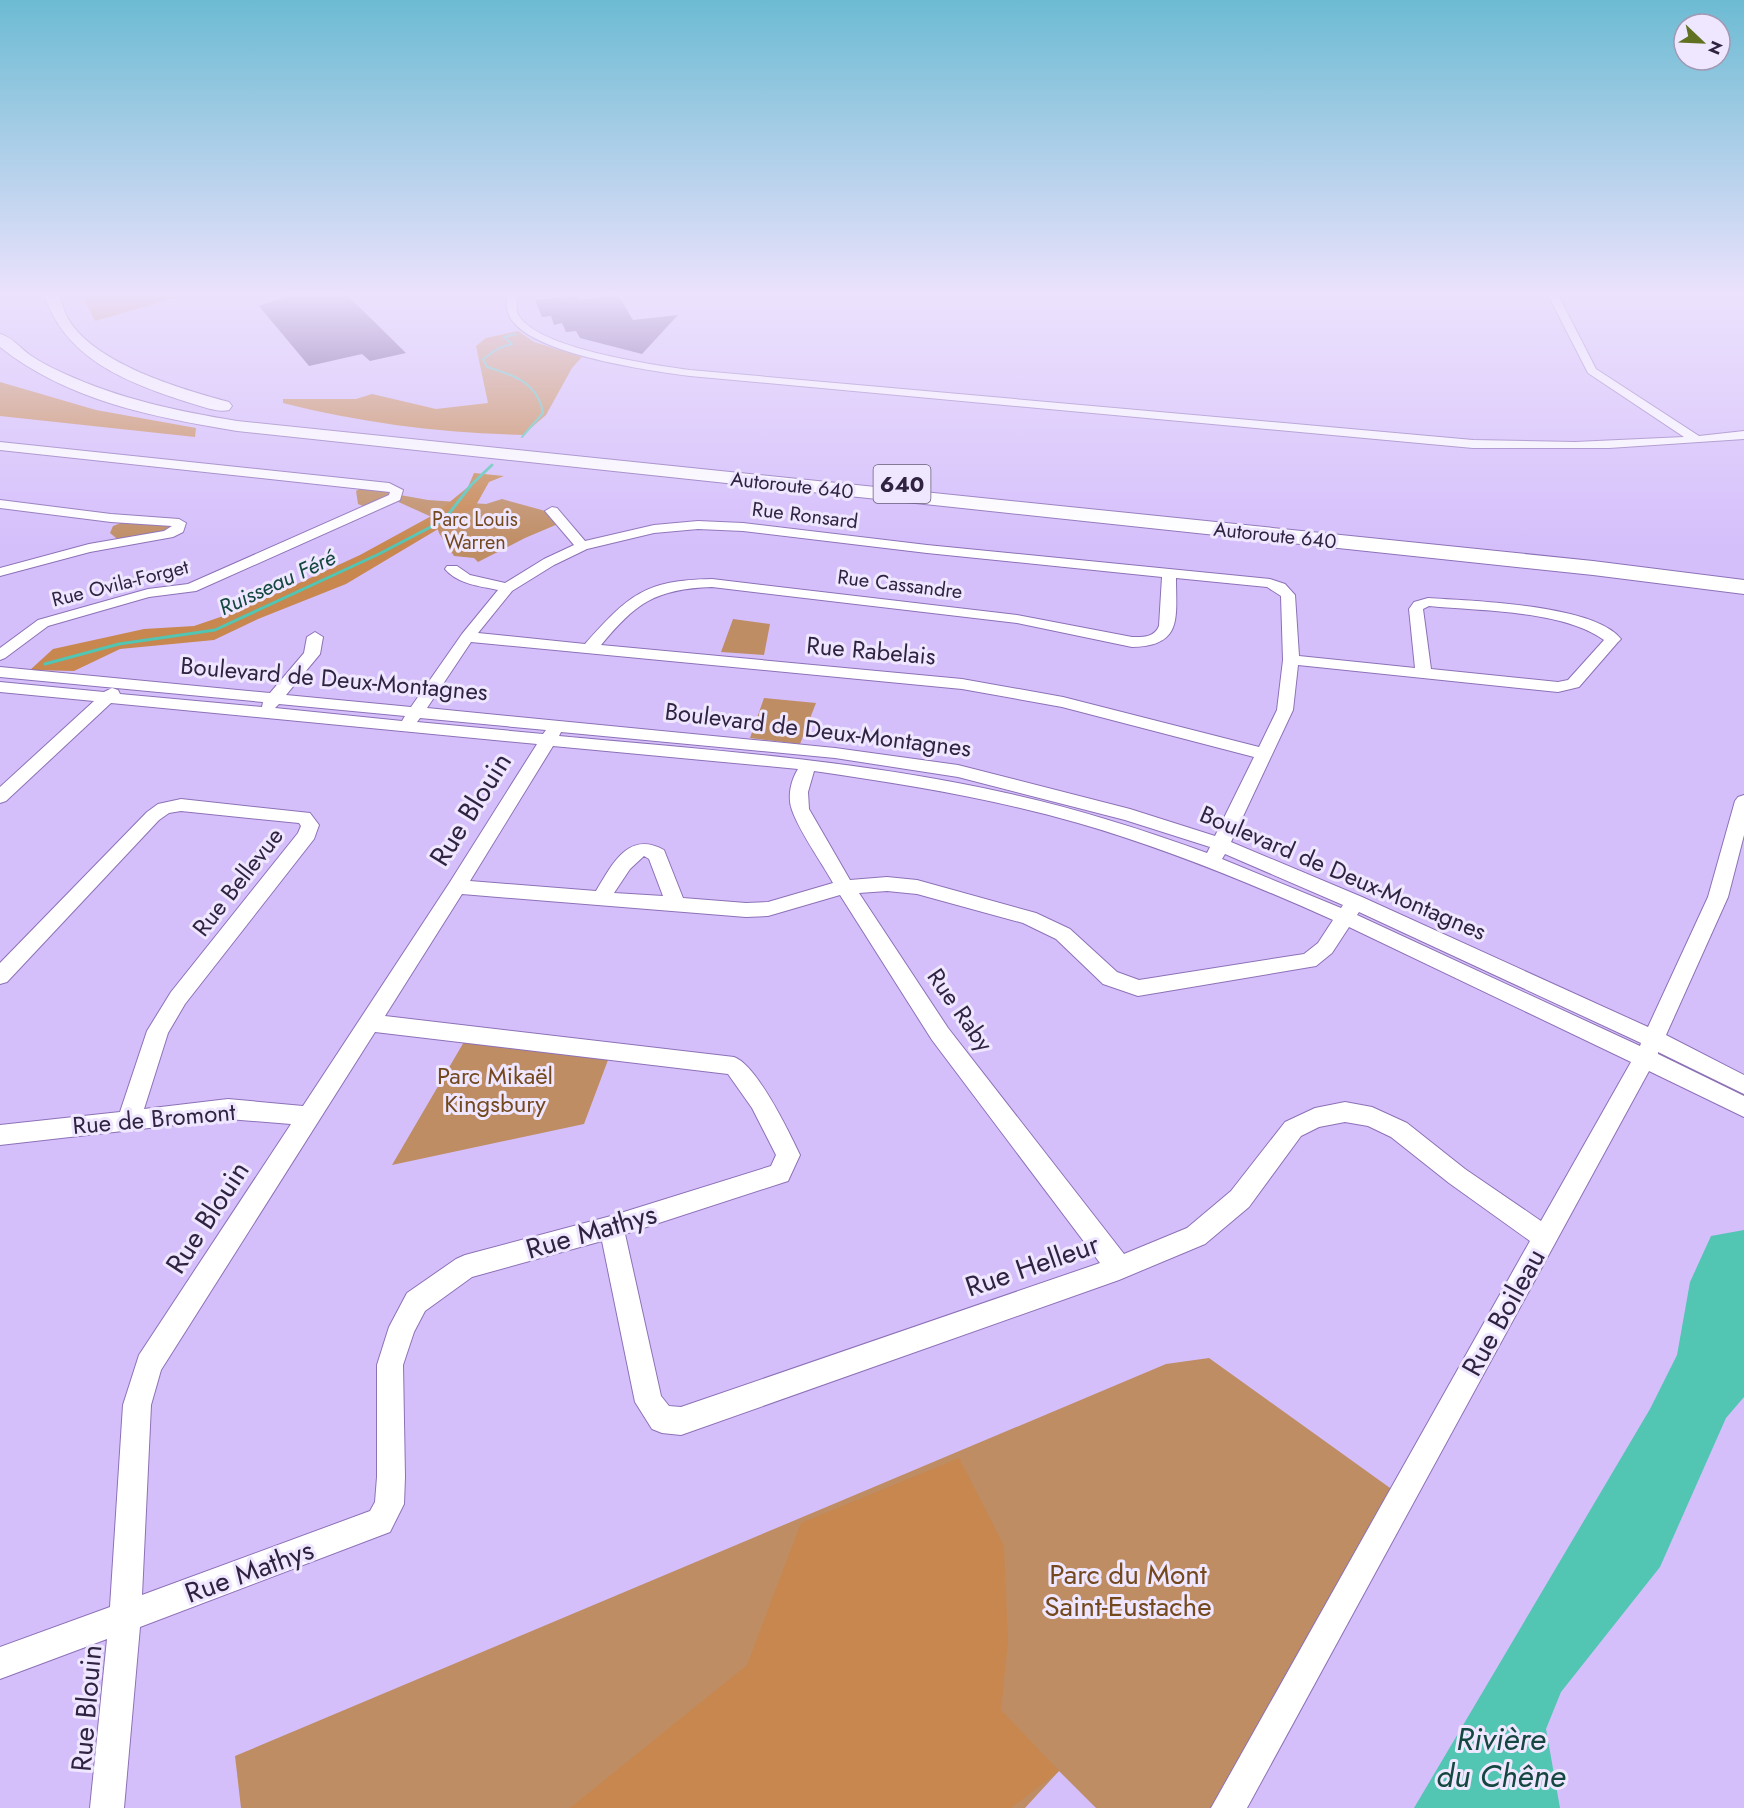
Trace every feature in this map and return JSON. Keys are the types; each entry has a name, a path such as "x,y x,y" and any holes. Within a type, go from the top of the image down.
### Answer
{"highway":[{"name":"Autoroute 640","path":"60,377 141,406 249,428 1593,568 1744,587"},
{"name":"Autoroute 640","path":"143,377 172,390 229,407 307,422 1609,557 1744,574"}],"street":[{"path":"742,377 1454,443 1574,446 1697,440 1744,435"},
{"path":"1602,377 1697,440"},
{"name":"Rue Ovila-Forget","path":"0,446 398,490 395,497 191,588 148,593 43,623 0,655"},
{"path":"350,483 356,491 358,504 353,515"},
{"path":"0,504 111,518 180,523 178,529 168,534 89,548 0,572"},
{"path":"552,511 582,546"},
{"path":"89,548 110,533 114,526 111,518"},
{"name":"Rue Ronsard","path":"411,720 467,638 507,588 549,562 582,546 654,529 698,525 743,527 927,549 1270,583 1280,586 1288,595 1292,660"},
{"path":"452,569 465,578 507,588"},
{"name":"Rue Cassandre","path":"589,650 627,607 671,586 692,583 712,583 1017,619 1132,642 1148,642 1162,636 1167,628 1169,573"},
{"path":"1210,861 1285,710 1292,660 1558,687 1573,684 1613,639 1594,625 1552,615 1428,602 1419,605 1416,609 1423,672"},
{"path":"269,706 312,654 315,637"},
{"name":"Rue Rabelais","path":"467,638 962,684 1063,702 1264,754"},
{"name":"Boulevard de Deux-Montagnes","path":"0,672 121,684 269,706"},
{"path":"3,792 121,684"},
{"name":"Boulevard de Deux-Montagnes","path":"0,687 106,698 269,706 552,733 835,753 958,771 1130,815 1220,844 1349,909 1649,1048"},
{"name":"Boulevard de Deux-Montagnes","path":"552,733 892,776 1015,801 1122,830 1349,909"},
{"name":"Rue Blouin","path":"107,1808 125,1617 137,1406 149,1364 457,887 552,733"},
{"name":"Rue Raby","path":"809,765 802,777 799,792 800,809 844,887 940,1034 1119,1268"},
{"name":"Rue Boileau","path":"1228,1808 1649,1048 1718,897 1744,801"},
{"name":"Rue Bellevue","path":"0,976 153,816 164,808 181,805 304,817 310,825 307,835 178,998 158,1031 129,1120"},
{"path":"600,900 630,856 637,850 646,850 657,855 676,905"},
{"path":"457,887 746,910 768,909 844,887 887,884 917,887 1029,918 1063,934 1110,978 1138,988 1309,961 1325,948 1339,929 1349,909"},
{"name":"Rue Mathys","path":"125,1617 380,1522 389,1503 391,1477 390,1365 402,1327 416,1302 465,1267 610,1227 780,1174 788,1155 760,1101 734,1066 368,1023"},
{"path":"1649,1048 1674,1051 1744,1085"},
{"path":"1649,1048 1744,1107"},
{"name":"Rue de Bromont","path":"0,1135 228,1109 308,1116"},
{"name":"Rue Helleur","path":"610,1227 649,1402 662,1419 681,1421 1119,1268 1196,1236 1240,1199 1293,1130 1315,1118 1346,1112 1372,1116 1399,1130 1457,1176 1544,1237"},
{"path":"0,1663 125,1617"}],"green space":[{"path":"364,486 397,490 368,508 358,504 356,491"},
{"name":"Parc Louis Warren","path":"400,495 428,500 486,504 502,499 549,512 558,524 478,562 474,558 454,556 439,533 434,518 394,500"},
{"path":"131,519 171,521 178,529 121,542 110,533 113,526"},
{"path":"733,619 770,624 764,655 721,652"},
{"path":"764,698 816,703 800,744 750,738"},
{"name":"Parc Mikaël Kingsbury","path":"468,1035 611,1052 584,1124 392,1165"},
{"name":"Parc du Mont Saint-Eustache","path":"1209,1358 1404,1498 1228,1808 1096,1808 1059,1771 1025,1808 241,1808 235,1756 1166,1364"}],"shaded area":[{"path":"483,377 567,377 546,415 523,435 402,426 312,410 283,403 283,399 356,399 372,394 436,409 488,403"},
{"path":"0,382 96,410 196,428 195,437 0,416"},
{"path":"474,473 504,476 489,482 475,507 346,584 258,619 214,640 120,649 74,671 30,670 53,649 144,629 194,626 238,611 360,555 435,514 468,487"},
{"path":"959,1458 1004,1546 1008,1641 1001,1710 1059,1771 1011,1808 570,1808 747,1665 801,1523"}],"water":[{"name":"Rivière du Chêne","path":"1744,1230 1744,1397 1726,1418 1660,1567 1561,1692 1546,1729 1560,1808 1414,1808 1650,1409 1677,1355 1690,1282 1711,1236"}],"waterway":[{"name":"Ruisseau Féré","path":"516,377 536,394 543,413 522,437"},
{"name":"Ruisseau Féré","path":"45,664 119,644 215,630 379,554 444,520 471,485 492,465"}]}
